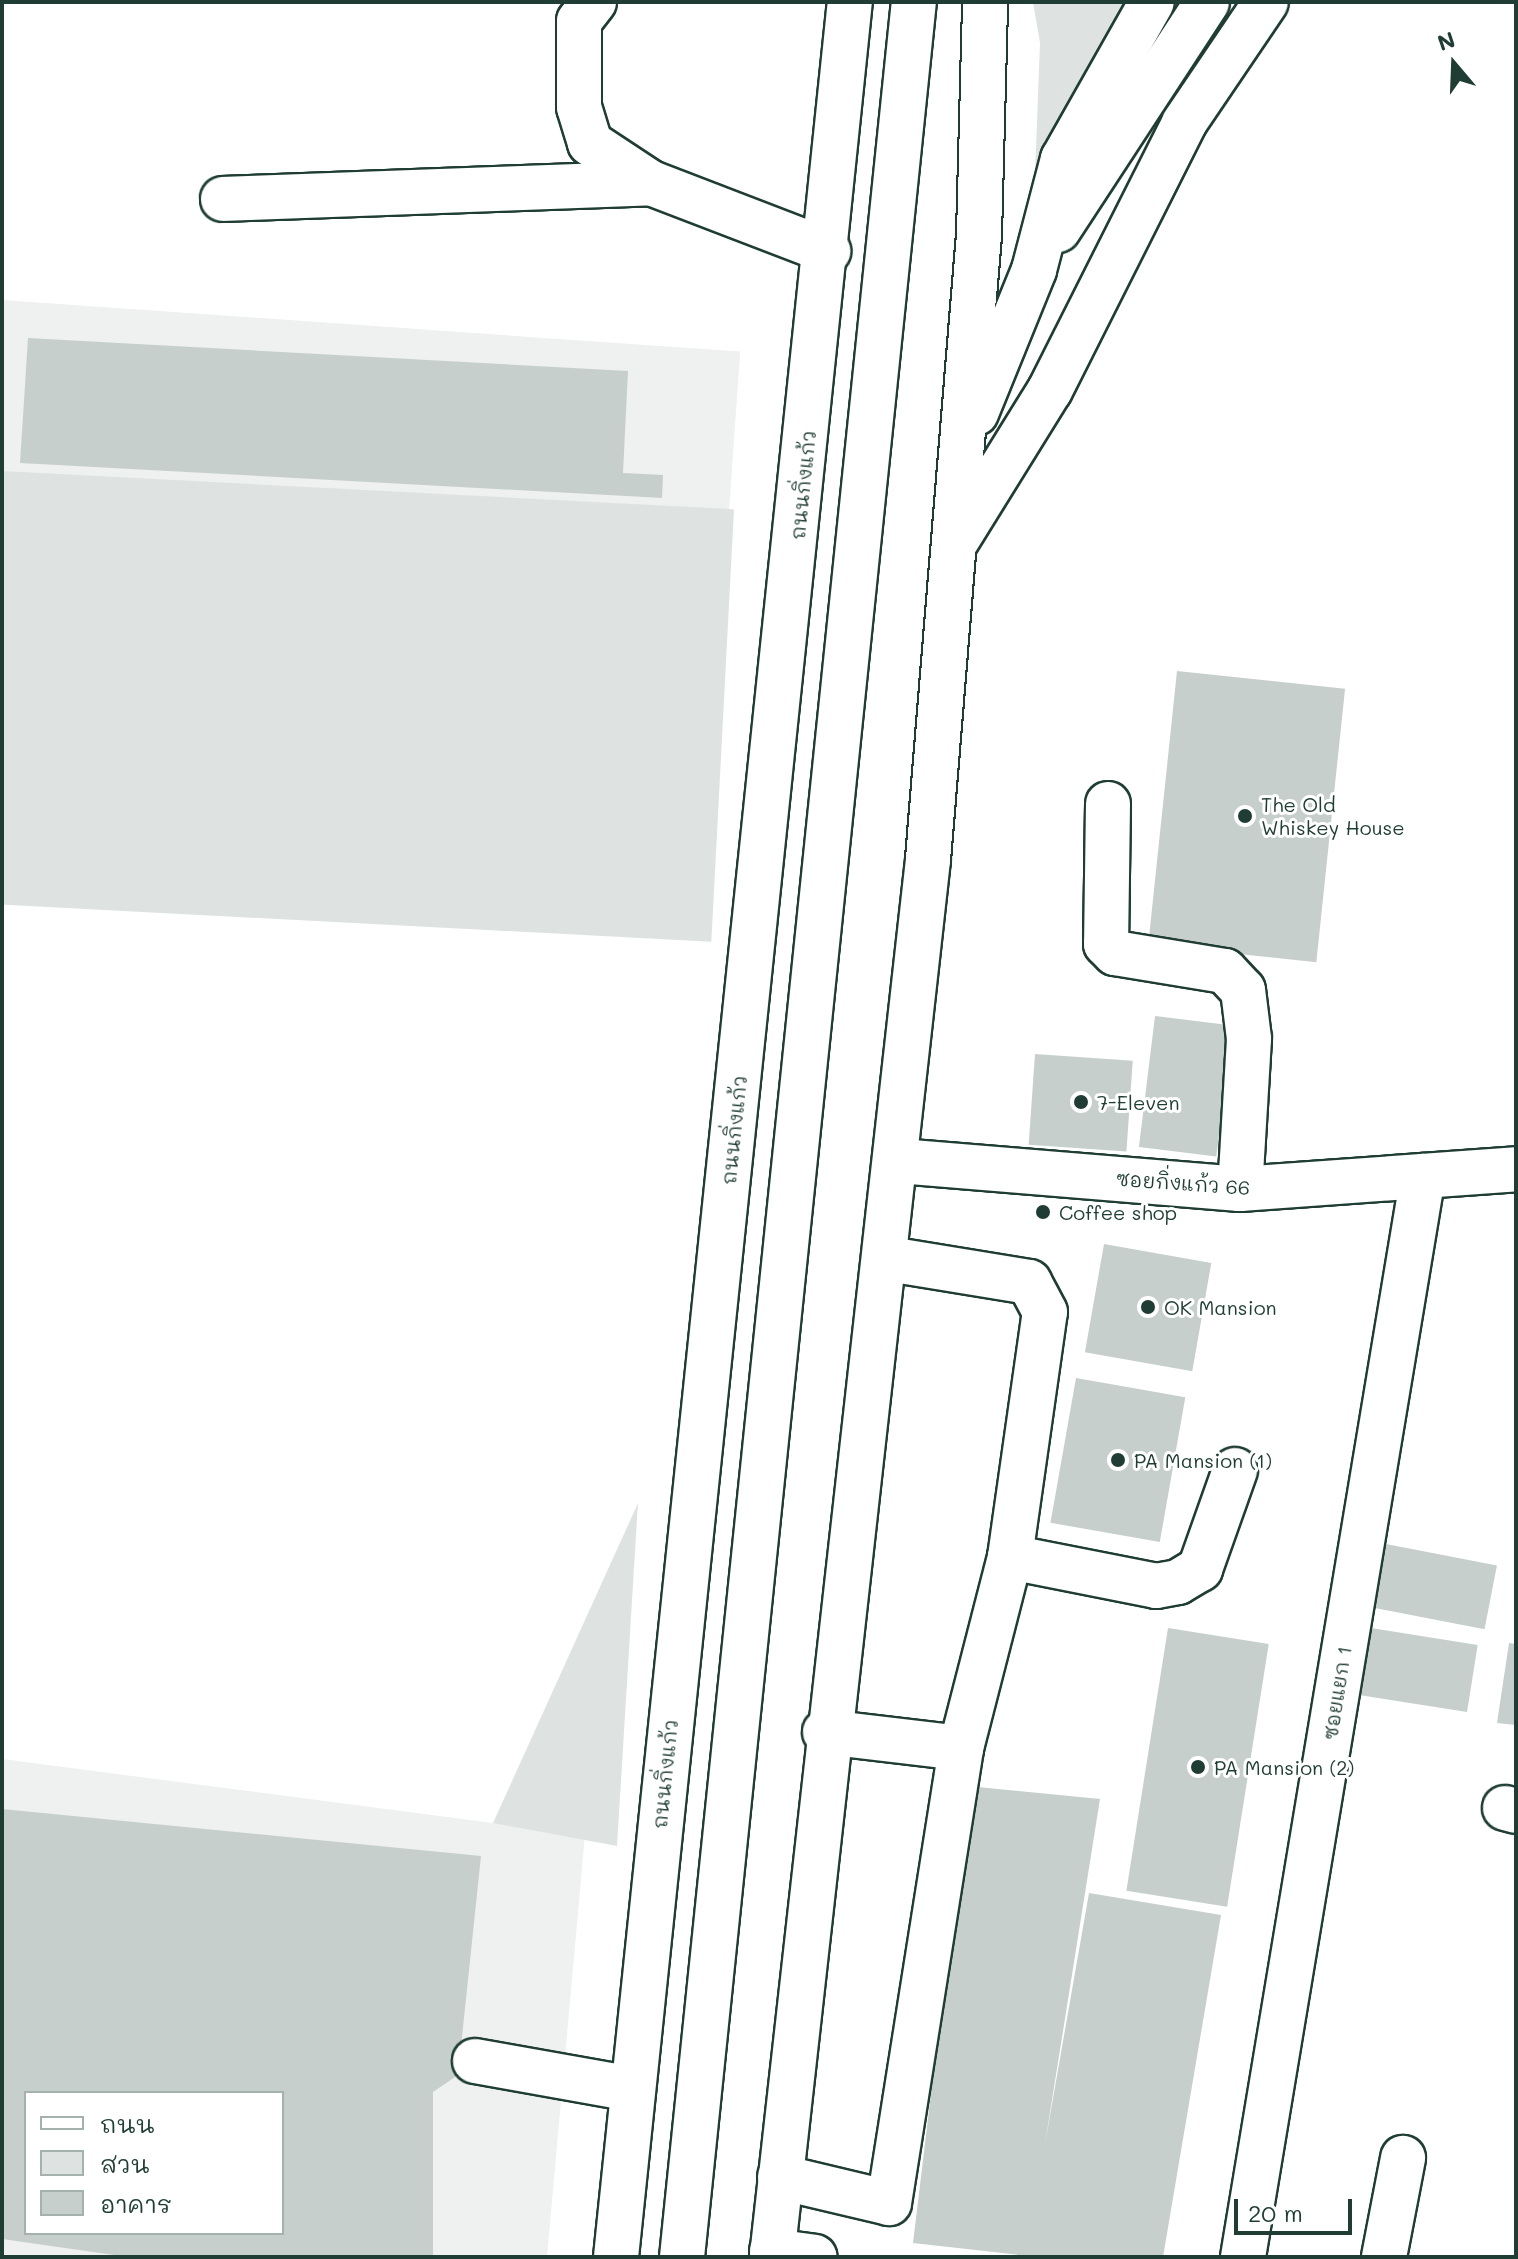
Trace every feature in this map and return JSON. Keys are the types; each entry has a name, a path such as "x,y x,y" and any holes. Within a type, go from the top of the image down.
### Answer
{"main road":[{"path":"594,2 579,21 579,107 590,143 651,183 828,251"},
{"name":"ถนนกิ่งแก้ว","path":"616,2257 828,251 850,2"},
{"path":"682,2257 754,1572 894,154 914,2"},
{"path":"894,154 941,2"},
{"path":"815,2257 772,2254 825,1732 889,1259 899,1161 949,552 979,235 985,2"},
{"path":"958,460 1034,270 1063,159 1152,2"},
{"path":"949,552 1050,390 1184,123 1266,2"},
{"path":"1034,270 1205,5"},
{"path":"223,199 651,183"},
{"path":"1108,804 1106,944 1115,953 1225,971 1243,990 1249,1039 1240,1189"},
{"name":"ซอยกิ่งแก้ว 66","path":"899,1161 1240,1189 1516,1169"},
{"name":"ซอยแยก 1","path":"1243,2257 1423,1176"},
{"path":"780,2177 889,2203 961,1748 1010,1557 1045,1312 1041,1295 1004,1273 889,1259"},
{"path":"1010,1557 1156,1586 1178,1582 1200,1569 1235,1470"},
{"path":"825,1732 961,1748"},
{"path":"475,2061 632,2089"},
{"path":"1384,2257 1403,2158"}],"shaded area":[{"path":"2,300 740,352 728,522 2,471"},
{"path":"2,1759 585,1835 547,2257 2,2257"}],"green space":[{"path":"1033,2 1182,2 1033,226 1040,43"},
{"path":"2,471 734,509 711,942 2,905"},
{"path":"638,1503 617,1846 493,1823"}],"building":[{"path":"28,338 628,371 623,473 663,475 662,498 20,463"},
{"name":"The Old Whiskey House","path":"1177,671 1345,689 1316,962 1148,944"},
{"path":"1155,1016 1232,1026 1216,1157 1139,1147"},
{"name":"7-Eleven","path":"1035,1054 1133,1061 1126,1152 1029,1145"},
{"name":"OK Mansion","path":"1104,1244 1211,1263 1192,1371 1085,1352"},
{"name":"PA Mansion (1)","path":"1076,1378 1185,1397 1160,1542 1050,1523"},
{"path":"1386,1544 1497,1566 1485,1629 1374,1608"},
{"name":"PA Mansion (2)","path":"1168,1628 1269,1644 1227,1907 1126,1891"},
{"path":"1371,1628 1478,1645 1467,1712 1360,1695"},
{"path":"1509,1643 1516,1644 1516,1725 1497,1723"},
{"path":"968,1786 1100,1799 1045,2144 1089,1893 1221,1915 1163,2257 1037,2257 913,2243"},
{"path":"2,1809 481,1856 458,2075 433,2092 433,2257 128,2257 2,2239"}],"place":[{"name":"The Old Whiskey House","path":"1245,816"},
{"name":"7-Eleven","path":"1081,1102"},
{"name":"Coffee shop","path":"1043,1212"},
{"name":"OK Mansion","path":"1148,1307"},
{"name":"PA Mansion (1)","path":"1118,1460"},
{"name":"PA Mansion (2)","path":"1198,1767"}]}
